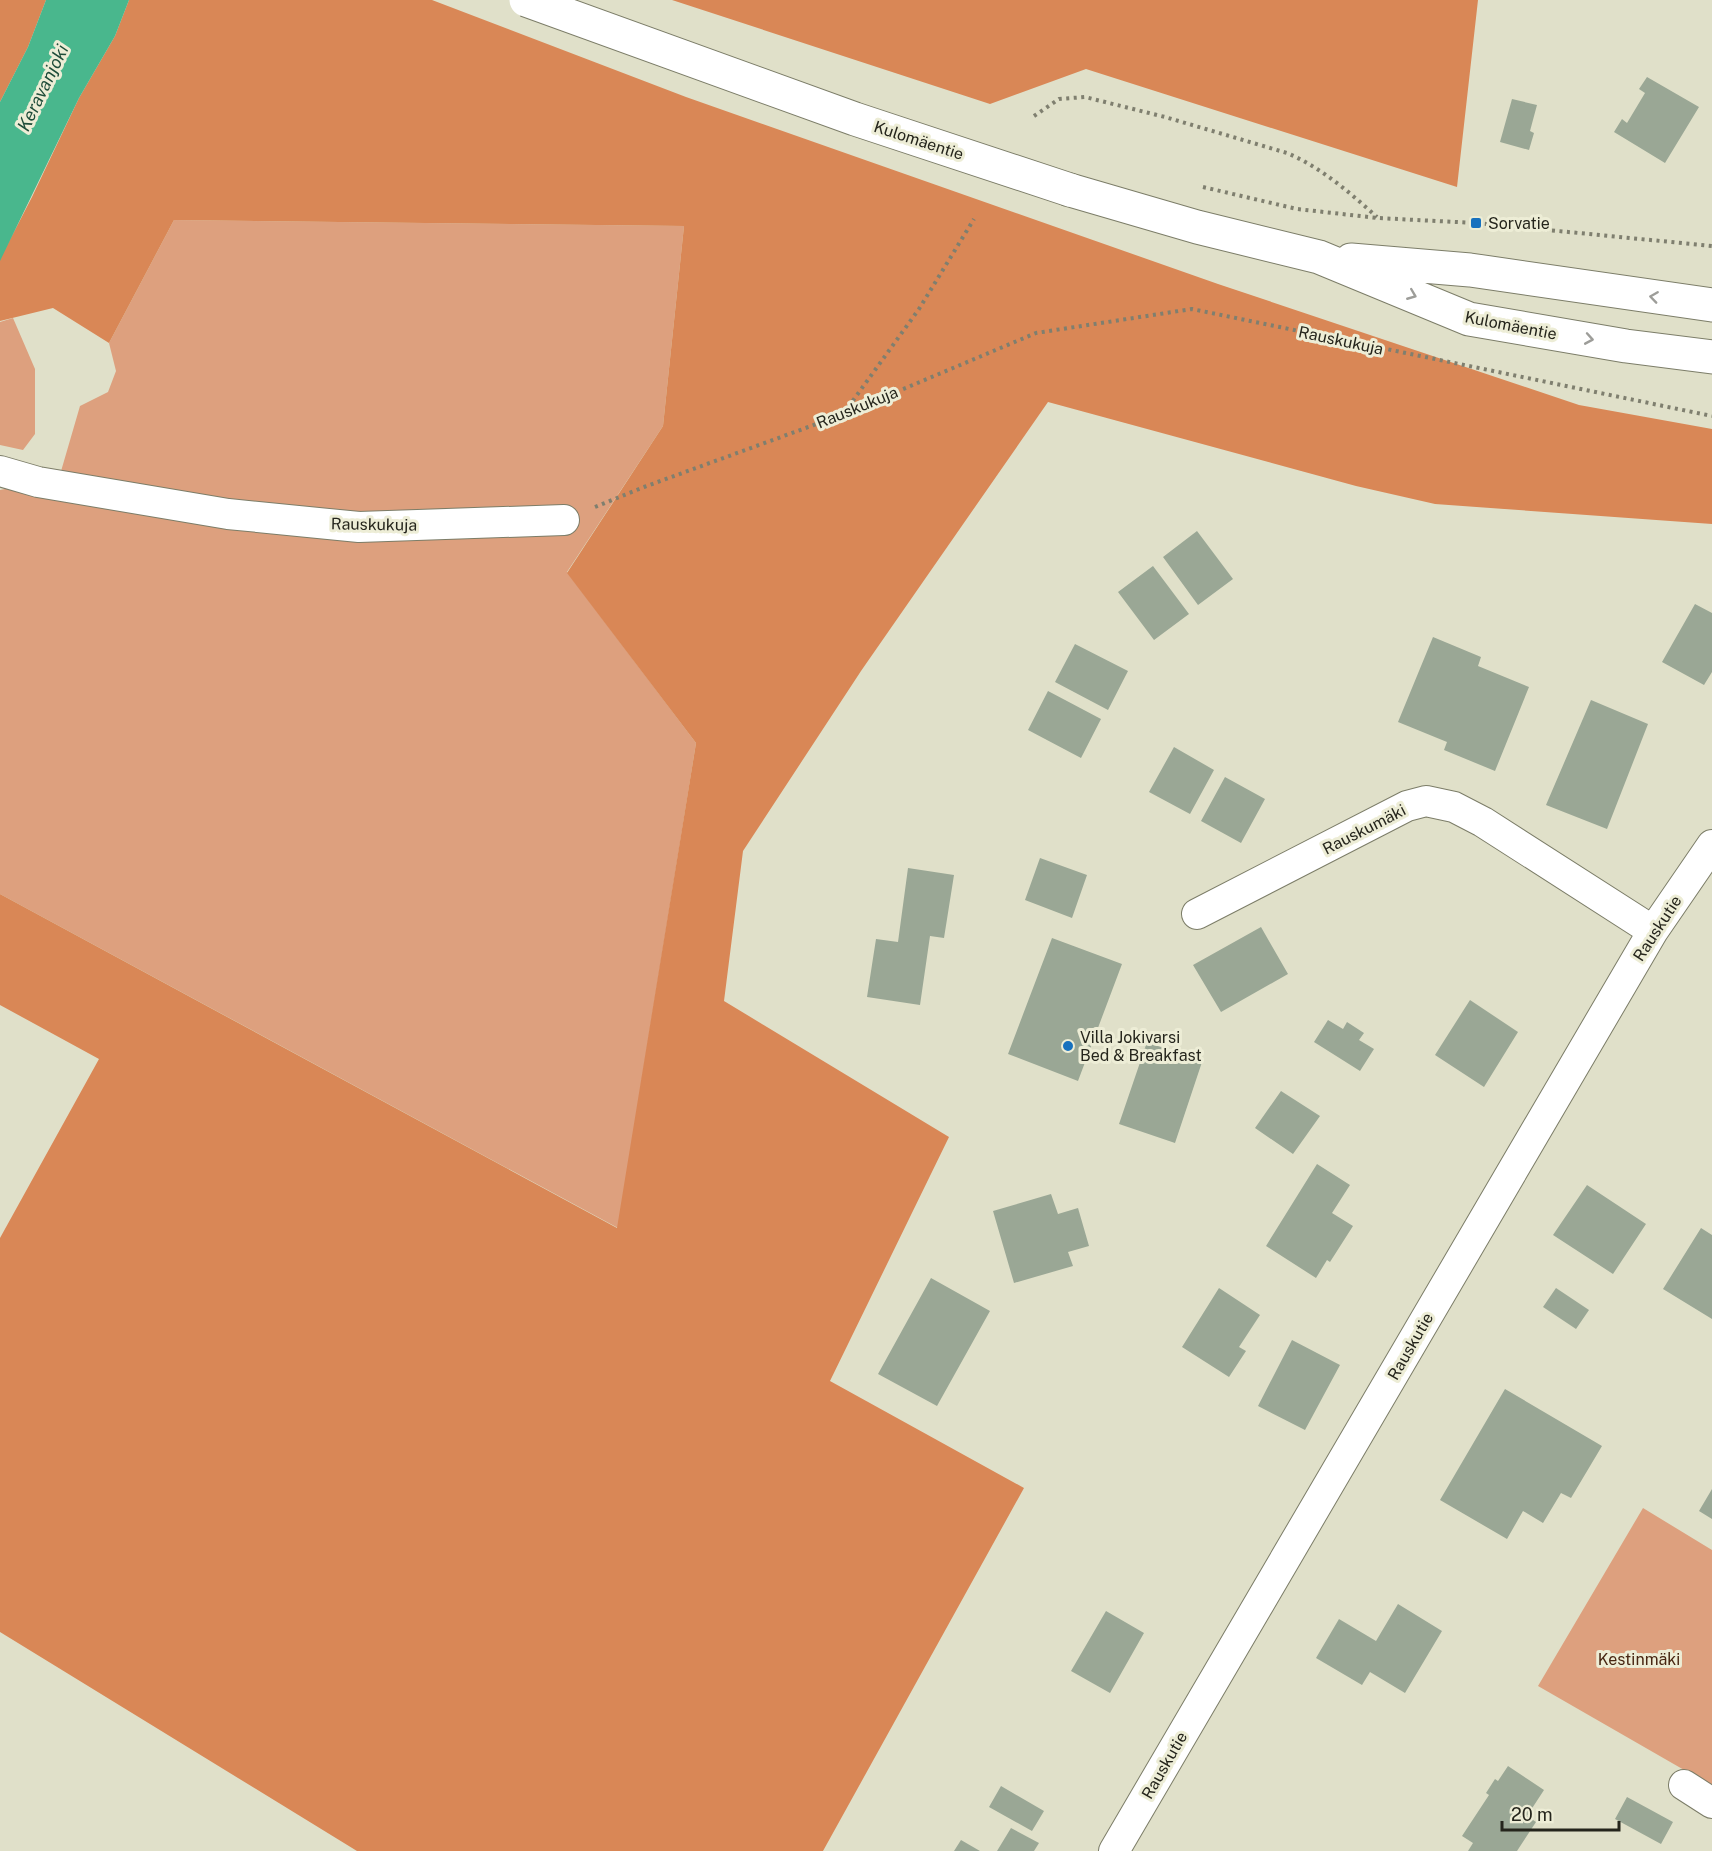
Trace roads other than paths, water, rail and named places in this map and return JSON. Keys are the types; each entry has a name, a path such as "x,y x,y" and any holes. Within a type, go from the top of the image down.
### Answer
{"main road":[{"name":"Kulomäentie","path":"526,0 855,119 1070,190 1319,257 1469,319 1626,346 1712,357"},
{"name":"Kulomäentie","path":"1319,257 1470,270 1712,305"}],"street":[{"name":"Rauskukuja","path":"0,471 38,482 228,514 359,527 564,520"},
{"name":"Rauskumäki","path":"1197,914 1407,806 1426,801 1454,807 1483,822 1653,931"},
{"name":"Rauskutie","path":"1114,1851 1653,931 1712,845"},
{"path":"1684,1785 1712,1803"}],"water":[{"name":"Keravanjoki","path":"46,0 129,0 115,36 79,98 0,261 0,102 28,47"}],"place":[{"name":"Sorvatie","path":"1476,223"},
{"name":"Villa Jokivarsi Bed & Breakfast","path":"1068,1046"}],"park label":[{"name":"Kestinmäki","path":"1639,1659"}]}
